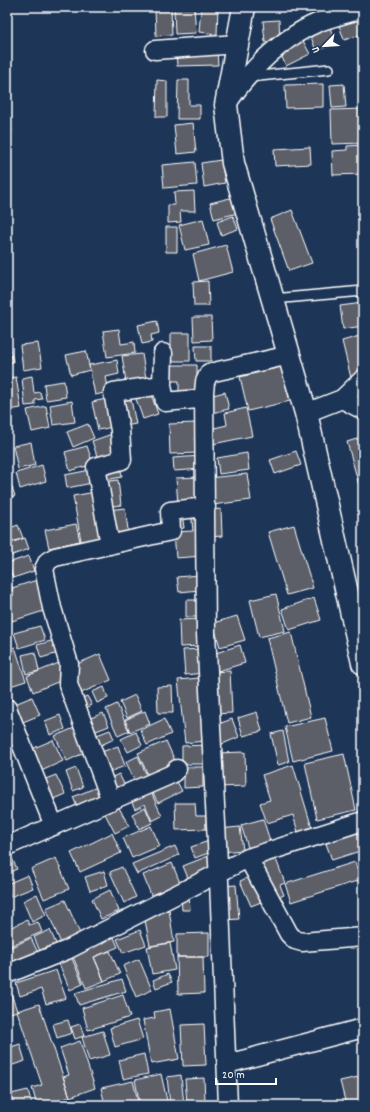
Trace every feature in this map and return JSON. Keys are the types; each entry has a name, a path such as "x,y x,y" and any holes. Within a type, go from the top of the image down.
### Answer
{"main road":[{"path":"244,7 226,105 233,163 306,413 363,659"}],"street":[{"path":"226,105 245,77 262,60 303,31 319,22 363,9"},
{"path":"155,50 237,44"},
{"path":"163,353 162,385 165,402 198,399 204,401"},
{"path":"228,1105 206,633 205,382 209,373 290,355"},
{"path":"306,413 342,399 363,379"},
{"path":"110,545 96,467 122,460 120,430 113,392 162,385"},
{"path":"342,399 363,410"},
{"path":"111,801 68,684 69,664 52,608 44,569 48,561 55,557 171,531 170,511 206,507"},
{"path":"7,708 54,826"},
{"path":"7,846 172,774 177,769"},
{"path":"7,974 67,950 248,858 363,821"},
{"path":"248,858 289,934 296,940 302,942 363,937"},
{"path":"227,1064 363,1028"}],"lane":[{"path":"245,77 329,69"},
{"path":"273,299 363,291"}],"building":[{"path":"155,7 171,7 172,35 156,36"},
{"path":"174,7 194,7 196,33 175,34"},
{"path":"201,7 218,7 217,34 199,32"},
{"path":"285,7 327,7 327,10 286,11"},
{"path":"363,17 363,34 344,40 339,25"},
{"path":"279,20 280,42 265,42 263,21"},
{"path":"330,27 335,44 316,51 310,34"},
{"path":"302,39 310,54 286,66 279,51"},
{"path":"217,51 218,65 177,66 176,52"},
{"path":"157,80 167,81 167,117 156,117"},
{"path":"178,80 189,80 189,105 200,105 200,119 177,119"},
{"path":"323,84 323,107 286,108 285,85"},
{"path":"344,84 346,107 332,108 330,85"},
{"path":"7,106 10,106 12,132 7,132"},
{"path":"363,109 363,143 332,144 331,110"},
{"path":"193,123 196,152 177,154 174,125"},
{"path":"363,145 363,174 333,175 332,151 347,150 347,146"},
{"path":"310,147 311,164 275,166 274,149"},
{"path":"221,160 225,183 204,187 201,163"},
{"path":"195,162 197,185 164,188 162,165"},
{"path":"194,191 195,211 180,211 181,222 168,223 168,205 175,205 174,192"},
{"path":"234,197 238,213 214,219 210,203"},
{"path":"292,210 312,263 289,271 270,219"},
{"path":"233,216 238,229 221,235 217,222"},
{"path":"203,219 209,245 185,250 179,225"},
{"path":"166,227 177,227 177,252 166,252"},
{"path":"226,245 233,272 199,281 193,254"},
{"path":"208,281 209,306 194,306 193,282"},
{"path":"363,303 363,326 343,329 340,306"},
{"path":"193,317 211,317 212,340 194,341"},
{"path":"157,321 159,333 151,335 152,342 142,344 138,325"},
{"path":"119,329 121,344 134,342 135,353 107,357 103,331"},
{"path":"171,333 190,333 190,361 171,361"},
{"path":"363,335 363,370 351,378 342,341"},
{"path":"38,343 42,367 23,370 20,345"},
{"path":"195,346 211,346 211,361 196,361"},
{"path":"7,348 10,348 13,362 7,364"},
{"path":"86,351 90,370 71,375 66,355"},
{"path":"142,354 147,385 127,388 122,356"},
{"path":"117,360 119,374 106,377 109,392 95,395 89,365"},
{"path":"169,365 197,365 197,397 179,396 179,381 169,381"},
{"path":"281,367 290,401 248,411 240,377"},
{"path":"32,376 34,393 40,392 42,399 35,400 35,405 25,406 22,378"},
{"path":"16,377 21,408 9,410 7,378"},
{"path":"64,381 66,397 46,400 44,384"},
{"path":"150,391 158,414 143,419 135,396"},
{"path":"225,392 229,409 212,413 209,396"},
{"path":"130,395 136,424 125,426 119,398"},
{"path":"111,398 117,426 98,430 92,402"},
{"path":"72,401 75,422 53,425 50,405"},
{"path":"46,406 50,428 32,432 27,410"},
{"path":"246,408 252,436 213,444 210,429 227,425 225,413"},
{"path":"196,423 198,453 170,454 169,424"},
{"path":"88,424 94,438 73,447 67,432"},
{"path":"112,434 119,455 99,462 92,441"},
{"path":"363,437 363,484 359,485 347,442"},
{"path":"31,442 35,465 18,469 13,446"},
{"path":"87,446 93,464 70,471 65,452"},
{"path":"296,451 301,465 275,474 270,460"},
{"path":"247,453 249,470 219,474 217,458"},
{"path":"201,456 202,469 174,471 173,458"},
{"path":"120,464 122,477 105,480 103,467"},
{"path":"42,465 46,481 20,489 16,473"},
{"path":"90,470 92,483 67,488 65,475"},
{"path":"247,474 251,500 212,505 208,478"},
{"path":"200,477 201,504 178,505 176,478"},
{"path":"118,480 121,505 105,507 102,482"},
{"path":"11,484 15,496 7,499 7,485"},
{"path":"95,492 103,542 82,546 73,496"},
{"path":"125,508 129,537 111,539 107,510"},
{"path":"221,509 222,536 210,537 209,510"},
{"path":"199,510 203,556 176,558 174,532 193,531 191,511"},
{"path":"182,513 184,528 174,530"},
{"path":"76,524 80,541 49,548 45,530"},
{"path":"18,525 23,538 7,544 7,529"},
{"path":"294,525 313,588 287,595 268,532"},
{"path":"25,538 29,549 7,557 7,544"},
{"path":"29,556 34,571 13,578 8,563"},
{"path":"7,572 12,588 7,589"},
{"path":"199,575 200,590 179,592 177,577"},
{"path":"40,579 50,609 12,621 7,605 7,597 14,595 12,588"},
{"path":"276,594 285,631 259,637 250,600"},
{"path":"314,598 321,620 289,630 282,609"},
{"path":"186,600 201,600 201,617 186,617"},
{"path":"237,616 245,640 220,647 213,623"},
{"path":"202,619 203,646 180,647 179,620"},
{"path":"40,626 45,640 19,648 14,633"},
{"path":"291,632 311,717 287,723 267,638"},
{"path":"58,639 62,652 41,658 37,645"},
{"path":"240,645 245,663 218,671 213,654"},
{"path":"15,647 26,681 7,687 7,650"},
{"path":"202,649 204,673 185,675 183,650"},
{"path":"35,652 39,671 26,674 22,655"},
{"path":"100,654 111,680 81,693 70,667"},
{"path":"59,663 65,679 33,692 27,676"},
{"path":"230,671 232,713 214,714 212,672"},
{"path":"199,678 205,741 185,743 178,680"},
{"path":"172,686 173,713 158,713 157,687"},
{"path":"104,687 108,698 97,703 92,692"},
{"path":"135,695 142,711 127,718 120,702"},
{"path":"87,696 92,705 80,711 76,701"},
{"path":"32,697 40,715 18,724 10,706"},
{"path":"117,704 129,731 118,736 106,709"},
{"path":"145,711 150,724 130,732 125,720"},
{"path":"257,712 262,731 243,736 238,718"},
{"path":"103,713 109,726 91,733 86,720"},
{"path":"60,715 65,729 50,735 45,721"},
{"path":"325,718 333,751 293,761 285,727"},
{"path":"164,719 171,734 147,745 140,730"},
{"path":"232,719 239,737 220,745 213,726"},
{"path":"79,726 90,750 67,761 55,736"},
{"path":"110,730 114,739 99,746 94,736"},
{"path":"283,731 289,762 278,765 271,734"},
{"path":"136,732 142,745 128,752 121,739"},
{"path":"53,740 63,761 37,773 27,751"},
{"path":"166,741 176,763 148,775 138,753"},
{"path":"207,745 207,764 182,764 182,746"},
{"path":"118,746 125,766 101,775 93,755"},
{"path":"245,752 246,786 218,787 216,753"},
{"path":"344,754 356,810 317,819 305,763"},
{"path":"138,756 148,778 136,784 126,762"},
{"path":"293,765 312,828 298,832 293,815 267,823 260,803 270,800 262,775"},
{"path":"184,767 203,767 203,787 184,788"},
{"path":"76,768 83,787 73,791 66,772"},
{"path":"119,774 126,788 112,794 106,780"},
{"path":"56,775 65,794 51,800 43,780"},
{"path":"174,776 182,791 158,803 150,788"},
{"path":"102,785 107,797 78,809 73,797"},
{"path":"148,786 162,816 152,821 145,804 135,809 129,796"},
{"path":"175,803 195,803 196,816 206,816 206,829 176,830"},
{"path":"117,804 129,826 115,833 104,812"},
{"path":"145,807 152,823 139,829 132,814"},
{"path":"263,819 272,847 250,854 241,825"},
{"path":"151,826 160,846 132,858 123,838"},
{"path":"240,827 243,850 221,852 218,829"},
{"path":"357,827 363,850 332,860 324,838"},
{"path":"112,833 121,853 80,872 71,853"},
{"path":"212,840 216,850 195,858 191,847"},
{"path":"175,846 179,855 137,874 132,864"},
{"path":"274,854 285,883 280,885 284,895 271,900 257,861"},
{"path":"211,855 215,867 188,878 183,866"},
{"path":"11,856 17,869 7,873 7,858"},
{"path":"56,858 69,889 44,899 31,869"},
{"path":"355,862 360,880 291,902 285,884"},
{"path":"172,863 180,883 151,895 143,875"},
{"path":"122,867 136,897 124,903 110,872"},
{"path":"104,871 108,885 90,891 85,877"},
{"path":"28,875 33,888 10,897 7,884"},
{"path":"249,877 261,902 251,906 240,881"},
{"path":"236,885 239,919 225,920 222,886"},
{"path":"110,890 119,911 101,919 92,899"},
{"path":"37,894 46,915 32,922 23,901"},
{"path":"181,894 189,894 190,910 182,910"},
{"path":"65,900 82,938 62,946 46,908"},
{"path":"169,910 174,942 150,946 144,915"},
{"path":"27,920 29,925 38,922 42,932 10,946 7,940 7,929"},
{"path":"50,930 58,948 42,956 34,937"},
{"path":"140,930 146,945 123,953 117,939"},
{"path":"209,933 209,957 177,957 177,934"},
{"path":"113,935 118,947 94,957 104,981 86,988 71,952"},
{"path":"31,938 40,957 12,969 7,958 7,949"},
{"path":"170,943 175,970 152,974 147,947"},
{"path":"110,951 120,974 104,981 94,957"},
{"path":"70,954 83,984 70,990 57,959"},
{"path":"177,957 203,957 204,993 178,994"},
{"path":"139,959 152,990 136,997 123,966"},
{"path":"56,970 66,998 46,1004 41,989 20,996 16,983"},
{"path":"168,974 172,982 156,988 153,980"},
{"path":"122,979 126,991 79,1005 75,993"},
{"path":"7,982 17,1011 7,1014"},
{"path":"123,995 130,1017 88,1030 82,1008"},
{"path":"39,1004 70,1097 44,1105 37,1105 32,1088 42,1085 17,1011"},
{"path":"170,1009 179,1059 151,1064 143,1020 155,1018 154,1012"},
{"path":"68,1020 72,1033 57,1038 53,1024"},
{"path":"137,1020 143,1039 115,1047 110,1028"},
{"path":"80,1024 84,1036 75,1039 71,1027"},
{"path":"204,1024 206,1065 183,1066 181,1025"},
{"path":"103,1031 110,1055 89,1061 82,1037"},
{"path":"80,1041 95,1088 70,1097 63,1077 69,1075 60,1048"},
{"path":"20,1044 25,1061 7,1067 7,1046 8,1048"},
{"path":"144,1054 148,1074 123,1079 119,1060"},
{"path":"161,1074 168,1105 140,1105 135,1080"},
{"path":"181,1075 184,1105 170,1105 167,1077"},
{"path":"363,1076 363,1105 346,1105 340,1081"},
{"path":"204,1078 205,1101 187,1103 185,1079"},
{"path":"133,1081 139,1105 105,1105 101,1088"},
{"path":"28,1090 32,1105 7,1105 7,1095"}]}
